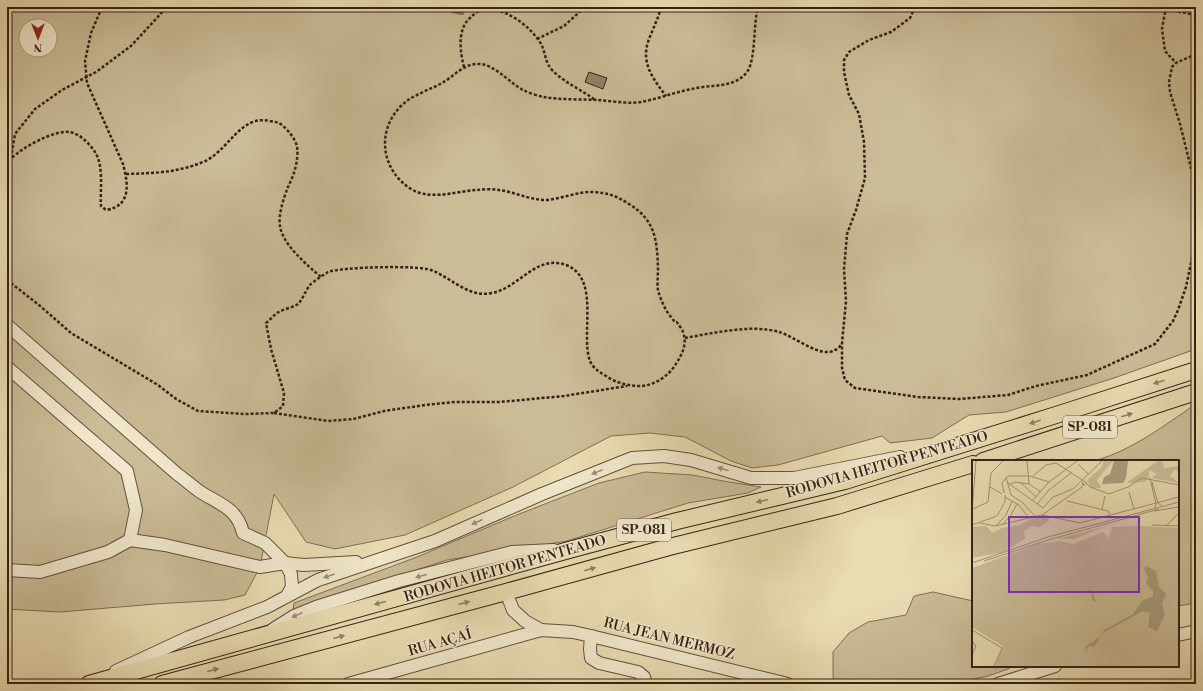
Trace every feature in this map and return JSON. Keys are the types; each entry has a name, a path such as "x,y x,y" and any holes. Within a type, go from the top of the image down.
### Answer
{"main road":[{"name":"RODOVIA HEITOR PENTEADO","path":"89,684 677,521 845,481 1196,370"},
{"name":"RODOVIA HEITOR PENTEADO","path":"986,460 1196,392"},
{"name":"RODOVIA HEITOR PENTEADO","path":"162,684 669,547 837,506 972,464"}],"street":[{"path":"7,325 176,473 199,491 220,502 234,513 241,524 243,533 265,543 284,563 291,574 292,587 287,596"},
{"path":"7,367 127,471 136,510 130,540"},
{"path":"89,684 190,637 267,607 318,580 435,541 542,494 632,458 664,456 691,460 751,478 794,478 954,447"},
{"path":"7,570 40,572 108,552 130,540 165,545 260,567 284,563 304,565 370,562"},
{"path":"506,592 512,610 541,630"},
{"name":"RUA JEAN MERMOZ","path":"541,630 573,632 788,684"},
{"name":"RUA AÇAÍ","path":"348,684 541,630"},
{"path":"1179,635 1196,630"},
{"path":"591,636 590,649 592,658 599,663 638,672 644,677 646,684"},
{"path":"998,684 1016,682 1053,667"}],"path":[{"path":"11,158 36,141 48,136 62,132 75,133 88,143 99,162 101,206 106,210 112,209 124,201 127,194 126,174 123,164 87,83 86,77 85,61 90,40 102,7"},
{"path":"7,166 11,158 15,134 35,109 62,90 96,72 131,46 167,7"},
{"path":"537,39 564,26 585,7"},
{"path":"661,7 648,42 646,64 656,83 666,96"},
{"path":"274,413 283,406 284,393 271,348 266,323 277,313 300,303 309,286 330,271 411,266 430,269 465,290 486,294 496,293 508,287 533,269 540,266 549,264 566,265 575,270 586,290 589,359 596,370 619,383 632,385 645,386 666,376 678,362 684,346 685,338 683,331 671,318 658,288 656,251 650,222 634,207 614,194 592,192 547,200 533,199 499,190 480,189 429,195 413,190 401,180 392,169 386,155 388,124 394,114 404,103 425,90 453,77 464,67 478,63 489,66 522,89 544,97 639,102 691,89 718,86 742,78 750,70 752,62 754,25 758,7"},
{"path":"915,7 910,18 891,32 868,40 849,52 844,60 844,72 849,95 859,114 864,142 865,178 856,210 847,234 844,269 846,301 842,343 842,368 845,380 855,388 918,397 959,399 1008,395 1036,386 1087,375 1155,344 1178,310 1186,287 1196,239"},
{"path":"1166,7 1162,29 1165,51 1176,63"},
{"path":"1169,7 1180,12 1196,15"},
{"path":"464,67 461,56 462,32 465,23 477,12 486,10 502,11 528,28 542,47 545,58 551,70 563,81 582,90 596,100"},
{"path":"1196,54 1176,63 1172,67 1169,82 1170,92 1180,124 1196,188"},
{"path":"126,174 170,172 185,169 206,161 221,150 245,125 262,119 280,123 289,132 297,146 297,162 292,179 283,199 280,226 288,243 302,260 321,277"},
{"path":"7,280 72,333 106,355 158,385 176,399 198,411 245,414 274,413 328,421 353,419 384,411 424,405 455,402 500,402 564,396 632,385"},
{"path":"685,338 742,330 769,330 781,333 815,350 824,352 835,351 842,343"}],"shaded area":[{"path":"7,7 1196,7 1196,349 1114,378 1006,412 969,415 932,438 890,443 882,436 778,465 752,468 731,461 685,437 650,433 611,436 513,487 405,535 335,549 306,542 274,494 260,567 245,595 224,600 60,612 7,609"},
{"path":"1196,404 1196,603 1179,606 1179,460 1097,460 1122,451 1160,429"},
{"path":"645,472 693,475 761,487 748,493 688,503 567,541 447,560 293,610 294,603 417,557 519,514 599,483"},
{"path":"933,592 972,601 972,667 1011,667 988,676 951,684 835,684 833,678 833,652 849,633 868,622 906,615 914,596"}],"building":[{"path":"589,72 607,78 603,89 585,82"}],"waterway":[{"path":"444,7 452,11 462,13"}]}
